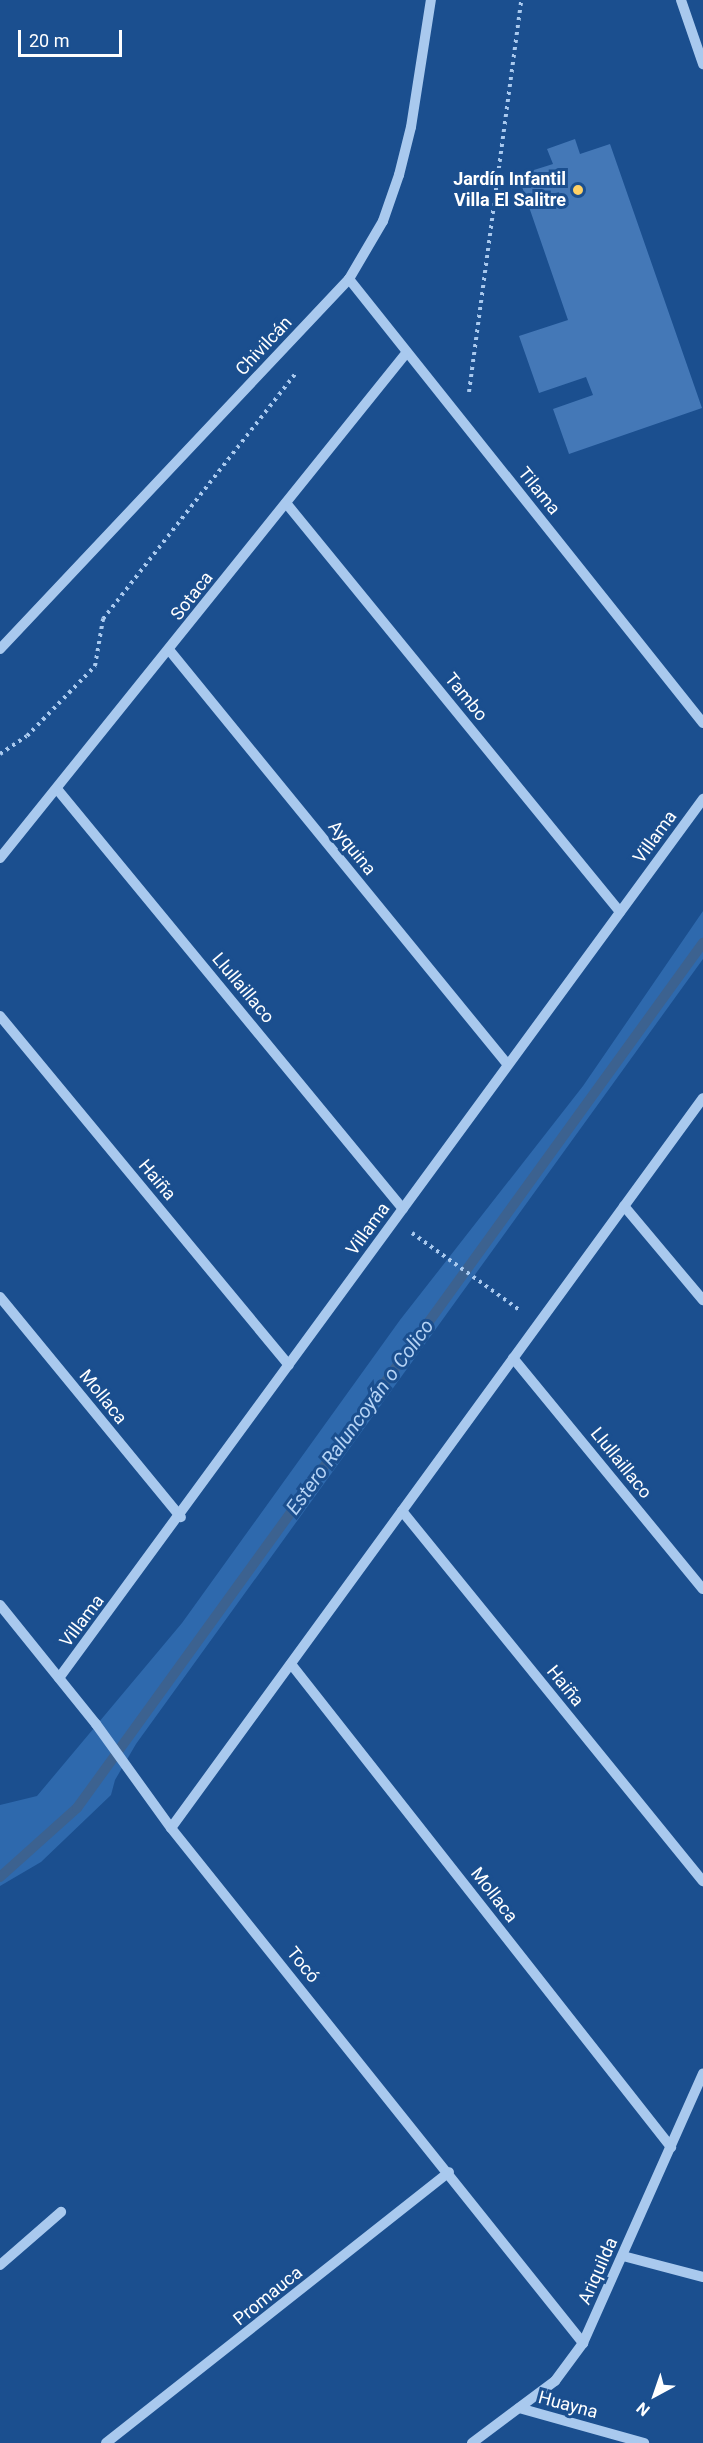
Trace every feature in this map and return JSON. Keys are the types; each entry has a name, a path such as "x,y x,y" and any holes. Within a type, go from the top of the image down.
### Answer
{"street":[{"name":"Chivilcán","path":"0,649 349,279 383,221 399,175 411,127 430,0"},
{"path":"681,0 703,64"},
{"name":"Tilama","path":"349,279 703,723"},
{"name":"Sotaca","path":"0,858 170,651 407,352"},
{"name":"Tambo","path":"286,503 620,912"},
{"name":"Ayquina","path":"170,651 508,1065"},
{"name":"Llullaillaco","path":"57,789 403,1209"},
{"name":"Villama","path":"59,1678 181,1517 289,1365 703,799"},
{"name":"Haiña","path":"0,1016 289,1365"},
{"path":"171,1828 703,1098"},
{"path":"624,1206 703,1300"},
{"name":"Mollaca","path":"0,1297 181,1517"},
{"name":"Llullaillaco","path":"513,1358 703,1589"},
{"name":"Haiña","path":"402,1511 703,1881"},
{"name":"Tocó","path":"0,1605 96,1724 171,1828 449,2172 583,2343"},
{"name":"Mollaca","path":"291,1664 671,2147"},
{"name":"Ariquilda","path":"472,2443 555,2381 583,2343 703,2074"},
{"name":"Promauca","path":"106,2443 449,2172"},
{"path":"0,2265 61,2212"},
{"path":"623,2256 703,2277"},
{"name":"Huayna","path":"519,2408 644,2443"}],"path":[{"path":"467,428 521,0"},
{"path":"0,754 27,736 95,666 103,619 303,365"},
{"path":"417,1236 502,1297"}],"shaded area":[{"path":"703,911 703,959 136,1744 115,1780 111,1795 41,1862 0,1886 0,1805 37,1796 182,1623 400,1320 583,1086"}],"building":[{"path":"575,139 580,154 610,144 702,408 569,454 553,409 593,395 586,377 539,393 519,336 568,320 518,175 553,164 547,149"}],"waterway":[{"name":"Estero Raluncoyán o Colico","path":"0,1877 77,1808 703,943"}],"place":[{"name":"Jardín Infantil Villa El Salitre","path":"578,190"}]}
